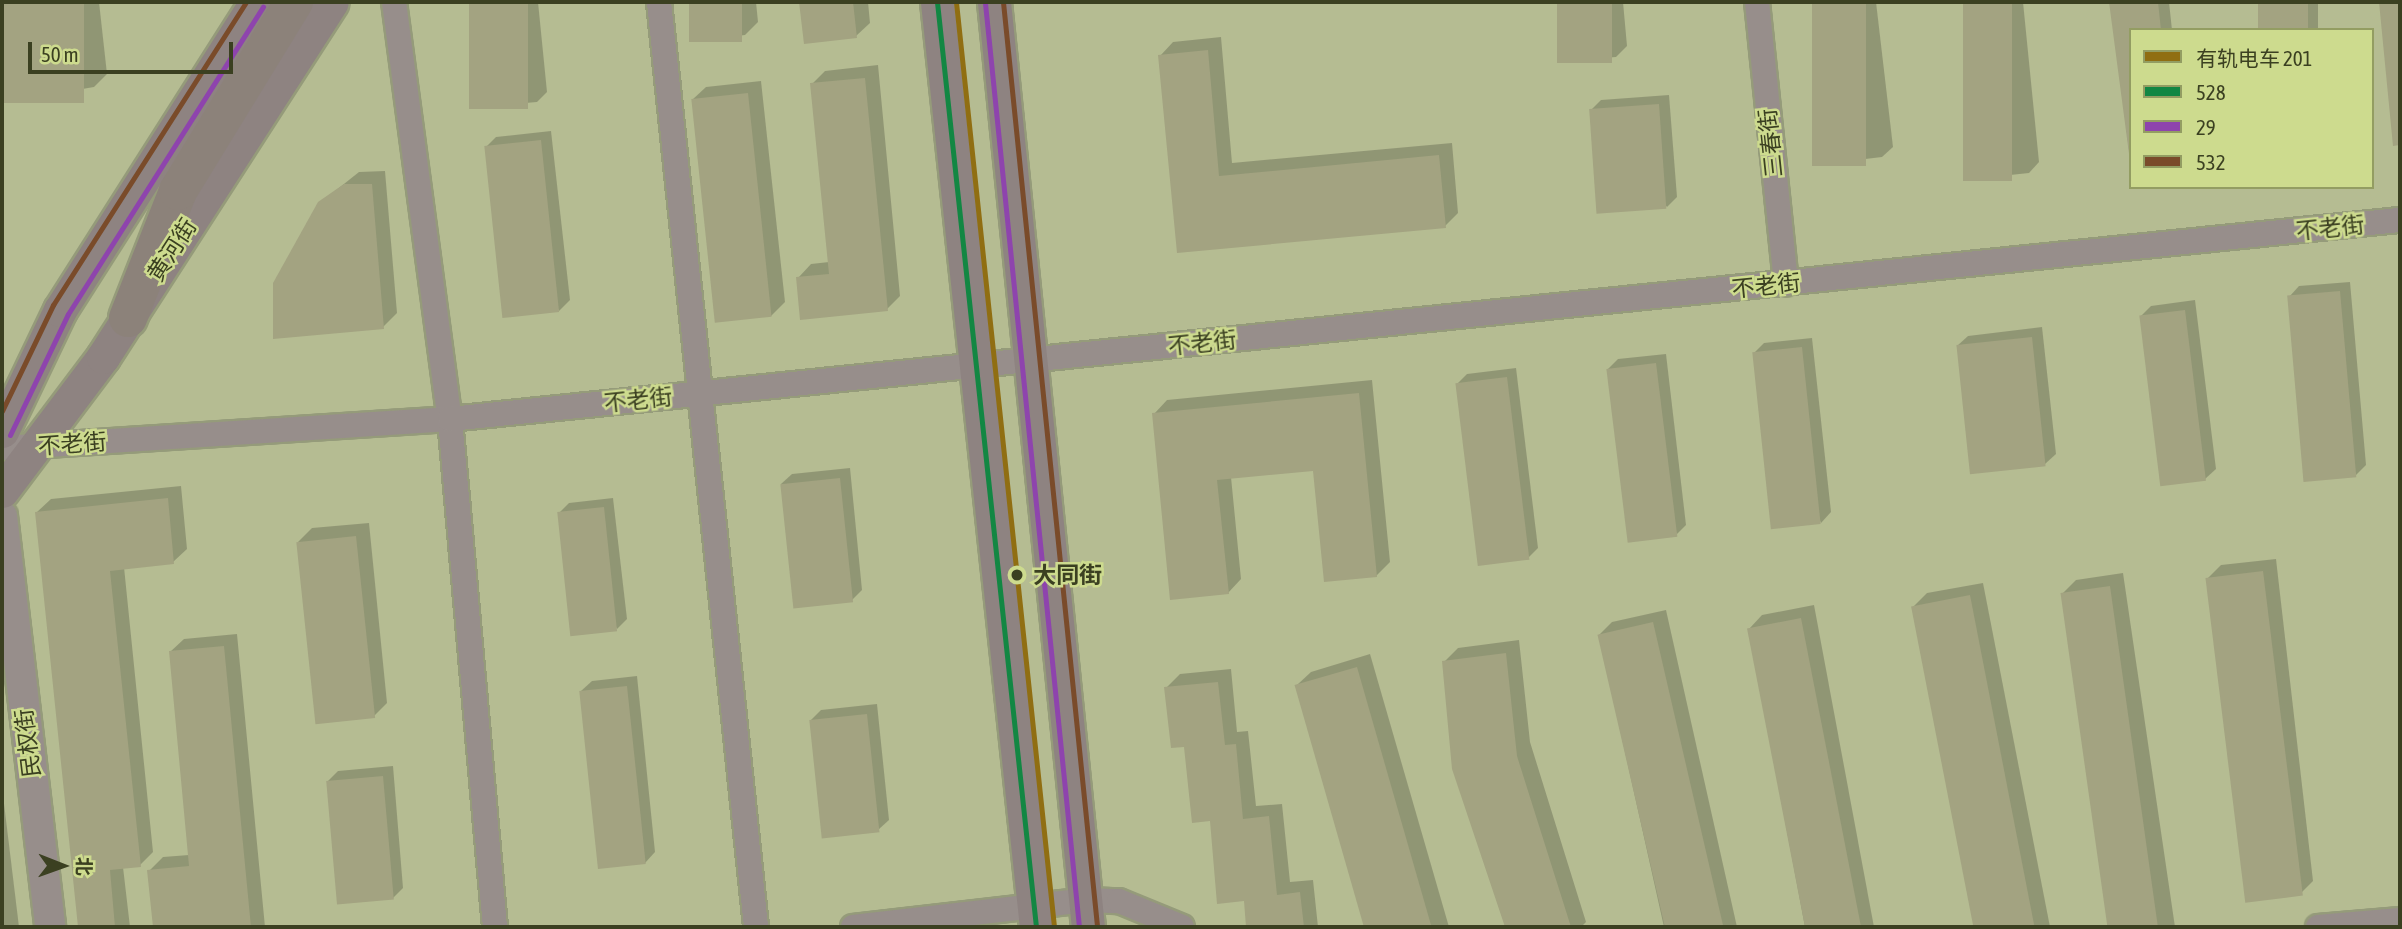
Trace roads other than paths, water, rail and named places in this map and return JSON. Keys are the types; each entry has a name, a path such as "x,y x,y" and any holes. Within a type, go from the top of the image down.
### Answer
{"highway":[{"path":"128,318 178,191 294,2"}],"main road":[{"path":"2,431 60,310 256,2"},
{"name":"黄河街","path":"2,492 17,447 128,318 332,2"},
{"path":"937,2 1035,916"},
{"path":"994,2 1086,914"}],"street":[{"path":"394,2 450,419 495,927"},
{"path":"659,2 756,927"},
{"name":"三春街","path":"1756,2 1786,284"},
{"name":"不老街","path":"17,447 450,419 2400,220"},
{"name":"民权街","path":"2,516 50,927"},
{"path":"853,927 1086,914 1119,901 1182,927"},
{"path":"2318,927 2400,920"}],"tram line":[{"name":"201","path":"956,2 1054,927"}],"place":[{"name":"大同街","path":"1017,575"}]}
